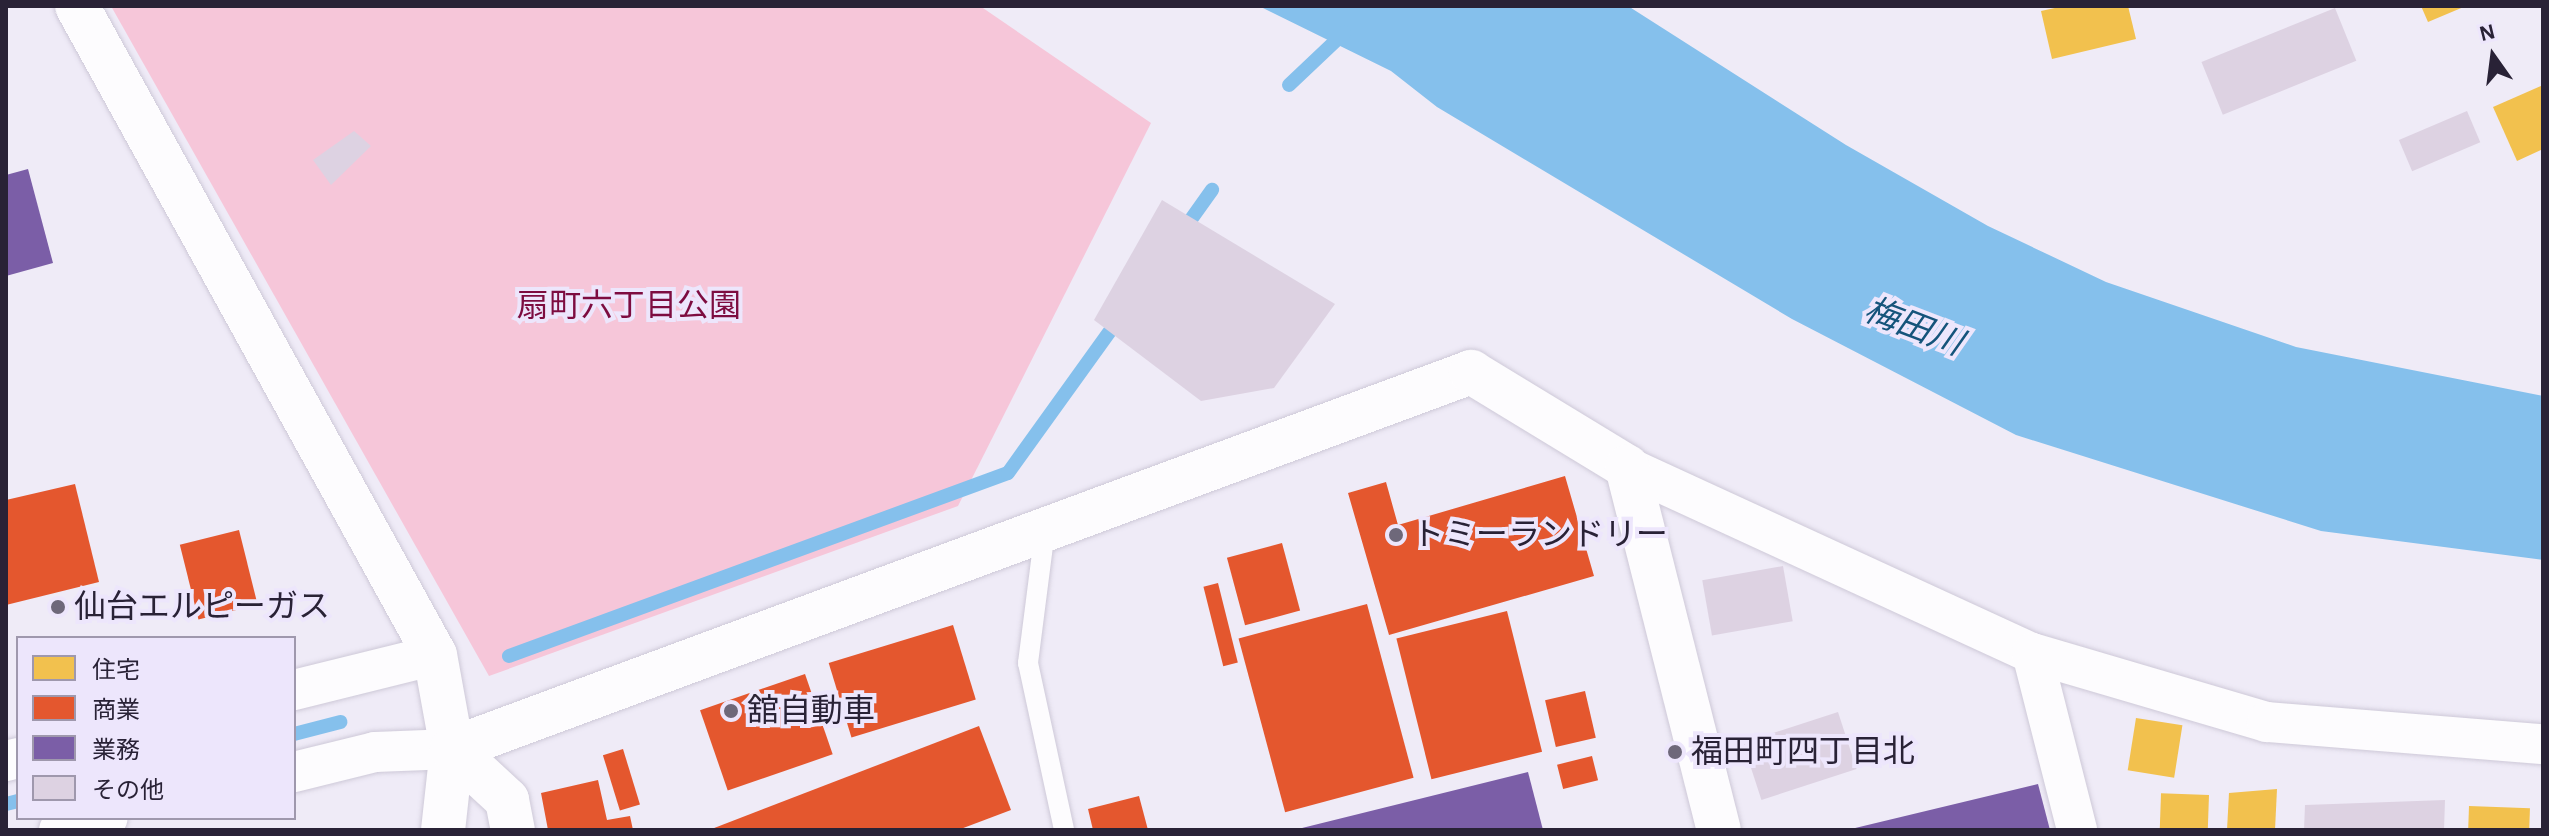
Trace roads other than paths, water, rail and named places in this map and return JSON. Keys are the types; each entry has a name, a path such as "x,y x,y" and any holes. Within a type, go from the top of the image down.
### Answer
{"street":[{"path":"77,6 435,655 452,749 443,830"},
{"path":"296,772 375,752 452,749 1471,372 1627,467 2032,653 2267,722 2543,744"},
{"path":"1627,467 1719,830"},
{"path":"2032,653 2077,830"},
{"path":"296,690 435,655"},
{"path":"452,749 507,800 513,830"},
{"path":"59,830 100,820"}],"lane":[{"path":"1045,530 1028,663 1064,830"}],"water":[{"name":"梅田川","path":"1259,6 1628,6 1846,145 1988,226 2106,282 2296,347 2543,396 2543,560 2321,531 2016,435 1792,319 1437,107 1391,71"}],"waterway":[{"path":"1289,85 1344,33"},
{"path":"1182,232 1212,190"},
{"path":"509,656 1008,473 1120,317"},
{"path":"296,733 340,722"},
{"path":"6,804 16,802"}],"place":[{"name":"トミーランドリー","path":"1396,535"},
{"name":"仙台エルピーガス","path":"58,607"},
{"name":"舘自動車","path":"731,711"},
{"name":"福田町四丁目北","path":"1675,752"}],"park label":[{"name":"扇町六丁目公園","path":"629,306"}]}
